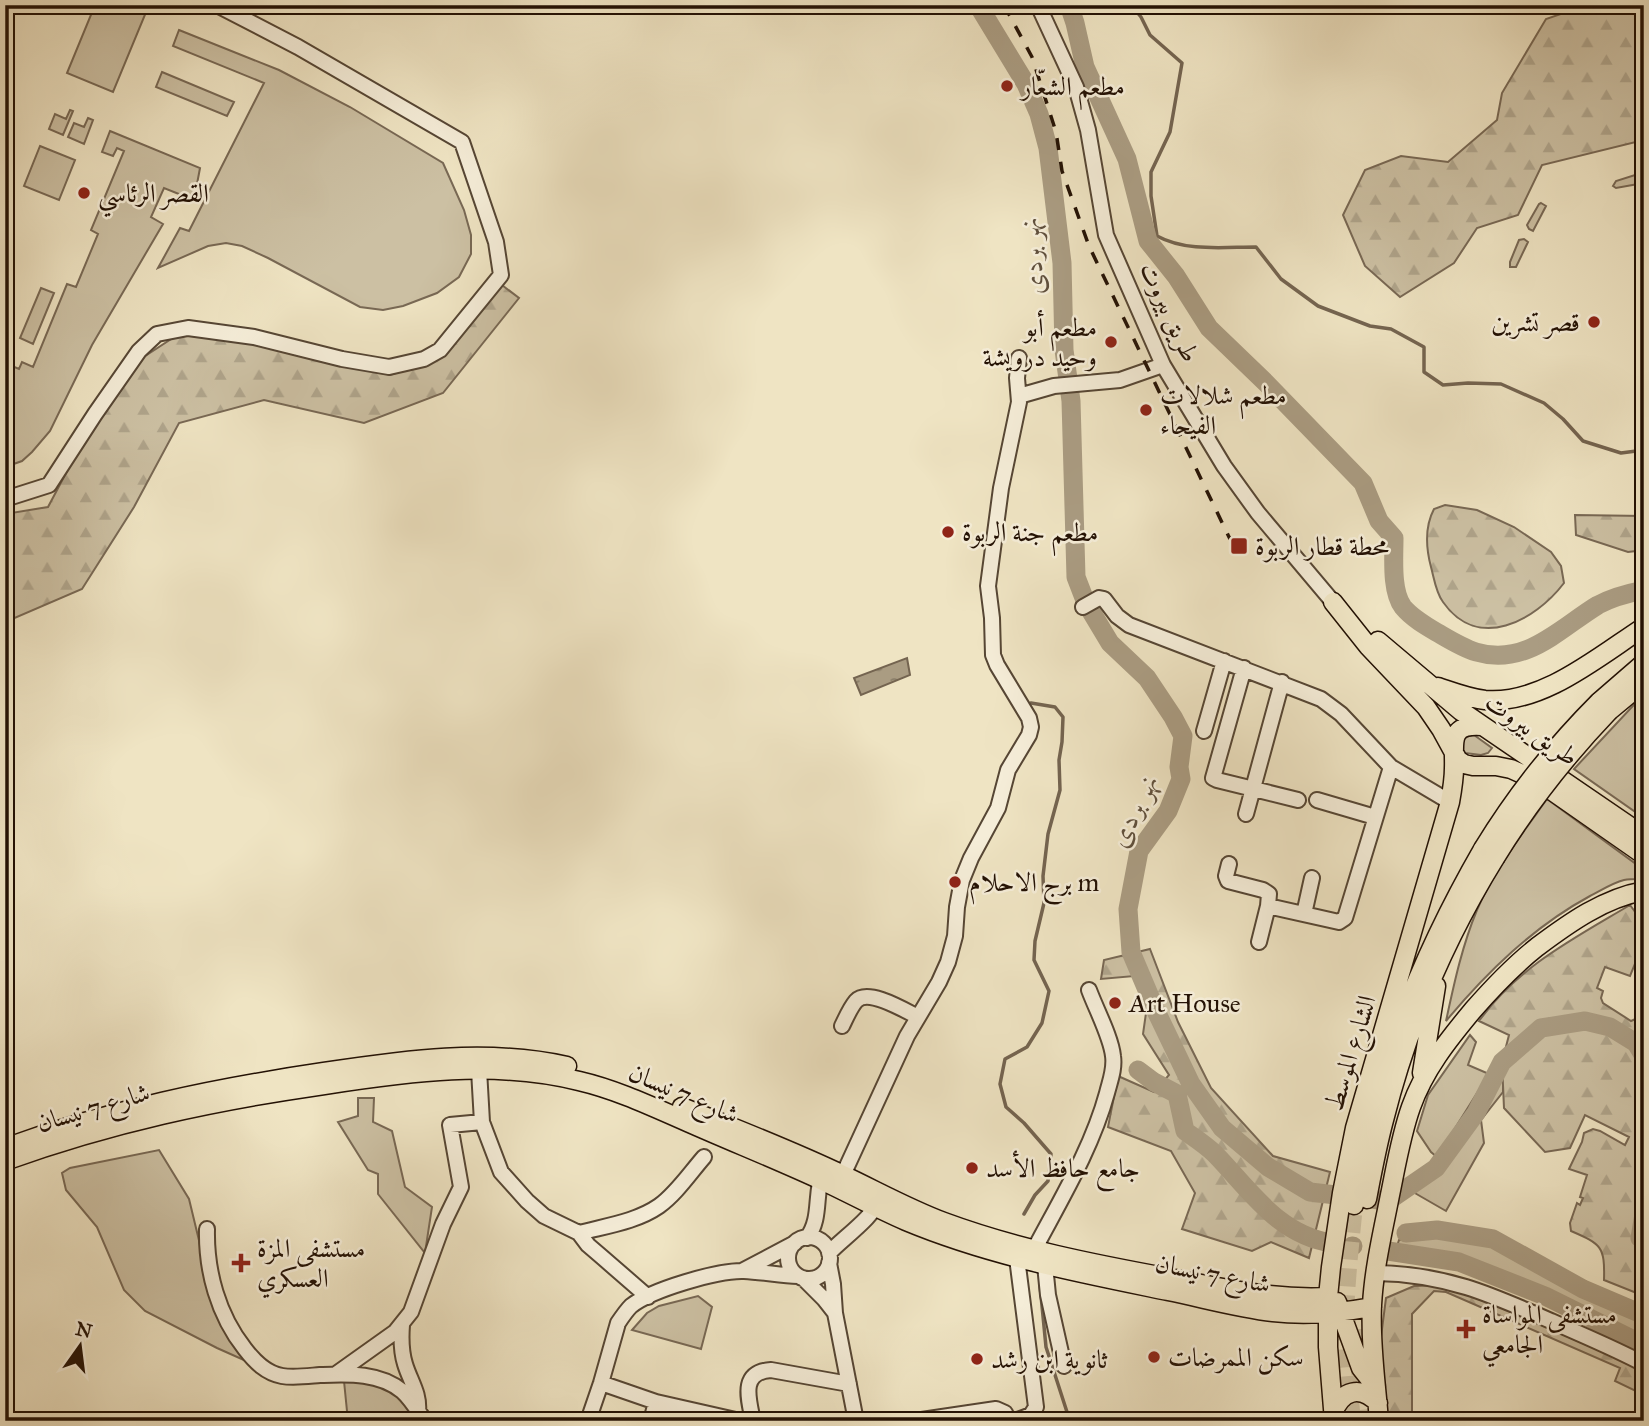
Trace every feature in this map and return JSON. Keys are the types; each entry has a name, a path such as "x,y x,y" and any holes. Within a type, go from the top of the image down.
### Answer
{"main road":[{"name":"طريق بيروت","path":"1333,603 1481,726 1625,824 1644,834"},
{"name":"طريق بيروت","path":"1333,603 1368,646 1426,707 1454,754 1464,764 1511,769 1538,781 1644,855"},
{"path":"1426,683 1463,696 1486,700 1509,700 1529,695 1571,675 1644,627"},
{"name":"الشارع الموسط","path":"1604,707 1644,663"},
{"name":"الشارع الموسط","path":"1481,726 1465,727 1458,731 1454,738 1454,778 1450,802 1371,1118 1360,1206 1412,1028 1489,853 1528,782 1562,741 1604,707 1644,682"},
{"name":"الشارع الموسط","path":"1333,1417 1332,1307 1342,1193 1355,1128 1392,1027 1450,909 1489,853"},
{"path":"1378,1404 1372,1307 1376,1273 1405,1125 1419,1086 1447,1040 1503,976 1523,958 1609,900 1644,891"},
{"path":"1419,1086 1441,961"},
{"name":"شارع 7 نيسان","path":"5,1148 107,1115 250,1083 433,1058 489,1057 560,1064 604,1076 822,1173 941,1234 1017,1258 1258,1310 1284,1313 1332,1307"},
{"name":"شارع 7 نيسان","path":"5,1161 111,1127 252,1096 434,1071 534,1073 600,1086 822,1173 842,1175 879,1201 992,1238 1100,1265 1332,1307"},
{"path":"1372,1307 1332,1307 1378,1404"},
{"path":"1333,1417 1339,1401 1353,1393 1367,1395 1378,1404"}],"street":[{"path":"5,499 49,485 139,351 157,334 188,328 254,337 342,359 389,367 424,359 440,350 501,275 496,242 462,142 298,47 217,5"},
{"name":"طريق بيروت","path":"1038,5 1079,97 1088,130 1106,235 1163,365 1224,466 1333,603"},
{"path":"842,1175 901,1048 948,962 955,936 962,880 998,808 1008,769 1031,727 1029,718 993,655 988,586 1000,488 1018,407 1018,358"},
{"path":"1019,396 1054,386 1120,380 1163,365"},
{"path":"1083,607 1101,598 1129,625 1310,693 1341,713 1391,767 1450,802"},
{"path":"1204,731 1224,661"},
{"path":"1244,668 1213,778 1298,800"},
{"path":"1246,814 1282,682"},
{"path":"1269,906 1339,922 1345,918 1391,767"},
{"path":"1317,800 1375,817"},
{"path":"1229,864 1226,876 1228,881 1267,892 1270,898 1259,942"},
{"path":"1304,914 1312,877"},
{"path":"1034,1250 1096,1126 1113,1070 1112,1048 1089,990"},
{"path":"842,1026 858,999 869,995 918,1017"},
{"path":"479,1070 482,1122 501,1172 527,1202 544,1216 579,1233 595,1251 648,1297"},
{"path":"335,1375 402,1325 414,1305 443,1224 461,1187 450,1125 482,1122"},
{"path":"579,1233 639,1217 659,1206 704,1157"},
{"path":"822,1173 816,1222 791,1248 789,1260 793,1272 816,1291 835,1313"},
{"path":"587,1421 618,1323 630,1307 648,1297 694,1280 743,1271 814,1278 820,1276 827,1268 829,1258 879,1201"},
{"path":"207,1229 208,1254 219,1303 229,1326 254,1360 266,1370 281,1376 371,1377 402,1392 421,1416"},
{"path":"743,1271 801,1240 815,1238 826,1246 835,1313 856,1421"},
{"path":"1015,1421 1031,1415 1036,1407 1017,1258"},
{"path":"1045,1265 1048,1295 1064,1366"},
{"path":"1376,1273 1429,1277 1465,1286 1550,1320 1644,1364"},
{"path":"402,1325 403,1358 417,1393 421,1416"},
{"path":"753,1421 747,1389 753,1376 761,1371 771,1370 849,1384"},
{"path":"601,1383 656,1402 740,1421"},
{"path":"651,1421 656,1402"},
{"path":"915,1421 996,1409 1005,1413 1009,1421"}],"green space":[{"path":"95,5 149,5 113,92 67,73"},
{"path":"1587,5 1644,5 1644,140 1542,165 1518,215 1477,228 1454,263 1400,297 1365,266 1343,215 1365,170 1401,156 1448,162 1497,120 1502,93 1546,19"},
{"path":"179,30 279,70 350,107 443,163 464,210 471,235 471,254 459,277 437,293 403,306 383,310 360,307 268,258 242,246 226,243 208,246 158,268 180,228 189,231 264,83 173,46"},
{"path":"162,72 234,102 227,116 156,87"},
{"path":"70,110 73,111 63,135 49,129 55,114 66,119"},
{"path":"88,118 93,120 84,144 68,137 74,123 84,127"},
{"path":"110,131 200,168 194,200 164,188 151,217 163,224 92,345 50,431 22,461 5,467 5,423 13,398 5,394 5,363 19,369 22,362 33,367 67,284 76,287 98,234 91,230 124,151 117,148 113,156 102,152"},
{"path":"40,146 75,160 59,200 24,186"},
{"path":"1635,175 1641,176 1642,181 1638,184 1616,188 1613,186 1616,181"},
{"path":"1541,203 1546,206 1533,231 1527,225"},
{"path":"1519,240 1528,242 1516,267 1510,267"},
{"path":"498,282 519,298 443,393 364,423 264,400 179,423 134,507 82,589 10,620 5,619 5,514 48,507 82,443 136,362 182,332 249,340 390,375 438,359"},
{"path":"41,288 54,293 33,344 20,338"},
{"path":"1445,505 1477,510 1514,527 1551,552 1561,566 1564,583 1538,609 1506,626 1489,628 1473,625 1457,617 1439,594 1428,552 1427,537 1431,516 1434,509"},
{"path":"1575,515 1644,516 1644,550 1628,552 1576,535"},
{"path":"1644,694 1644,818 1574,769"},
{"path":"1474,735 1492,748 1488,753 1465,753 1461,743 1465,738"},
{"path":"1547,799 1644,870 1641,879 1624,880 1611,885 1549,922 1495,968 1446,1021 1455,979 1477,910 1500,867"},
{"path":"1630,905 1644,924 1644,942 1630,976 1605,967 1597,988 1603,991 1603,1003 1631,1021 1640,1017 1644,1010 1644,1206 1637,1228 1638,1239 1644,1250 1644,1296 1604,1280 1602,1253 1595,1243 1571,1231 1570,1223 1577,1203 1580,1205 1583,1198 1580,1197 1587,1175 1569,1169 1584,1133 1593,1129 1600,1131 1625,1145 1629,1137 1585,1115 1570,1148 1545,1152 1504,1108 1502,1062 1509,1035 1479,1021 1511,984 1529,969"},
{"path":"1150,949 1178,1022 1211,1088 1273,1156 1330,1172 1309,1258 1271,1242 1252,1251 1182,1229 1195,1193 1171,1151 1108,1127 1118,1076 1154,1092 1169,1075 1143,1034 1147,1006 1134,976 1101,979 1104,960"},
{"path":"1470,1035 1476,1042 1468,1065 1489,1074 1437,1157 1417,1131 1428,1095"},
{"path":"1503,1077 1503,1092 1481,1120 1484,1143 1446,1211 1413,1192 1439,1172"},
{"path":"358,1098 374,1098 373,1122 392,1131 405,1187 432,1207 425,1253 378,1194 378,1174 368,1170 338,1122 358,1116"},
{"path":"159,1150 189,1199 217,1315 246,1361 145,1311 124,1290 97,1227 66,1190 62,1173 70,1168"},
{"path":"1438,1231 1493,1242 1578,1288 1644,1316 1644,1339 1549,1292 1460,1258 1397,1246 1399,1240"},
{"path":"1450,1285 1644,1370 1644,1395 1615,1381 1620,1368 1446,1292 1434,1291 1412,1314 1412,1421 1387,1421 1378,1360 1386,1298 1414,1286"},
{"path":"698,1296 712,1307 701,1349 632,1330 647,1313 659,1306"},
{"path":"361,1380 394,1393 406,1404 417,1421 348,1421 344,1381"}],"water":[{"path":"907,658 910,675 861,695 854,678"}],"waterway":[{"name":"نهر بردى","path":"978,5 1026,84 1039,114 1048,148 1062,263 1064,350 1071,401 1076,577 1086,603 1110,643 1147,678 1183,736 1179,767 1181,779 1168,811 1139,851 1128,909 1131,952 1191,1084 1222,1128 1268,1167 1310,1192 1388,1201 1436,1168 1476,1113 1502,1062 1541,1028 1585,1021 1610,1027 1636,1043 1644,1056"},
{"path":"1069,5 1085,67 1127,159 1148,241 1176,276 1209,328 1363,483 1379,521 1394,538 1395,583 1403,607 1424,625 1466,648 1494,655 1511,654 1542,643 1603,602 1644,590"},
{"path":"1131,5 1150,35 1182,63 1170,132 1151,172 1151,196 1157,236 1193,247 1256,247 1281,279 1318,306 1370,326 1391,329 1424,347 1424,372 1443,385 1501,384 1544,403 1583,441 1621,453 1644,450"},
{"path":"1024,1214 1035,1195 1048,1181 1051,1154 1006,1107 1000,1084 1005,1059 1027,1047 1042,1023 1049,991 1034,960 1035,941 1044,903 1043,876 1048,834 1060,790 1059,760 1063,717 1055,707 1031,703"},
{"path":"1138,1070 1177,1094 1185,1131 1215,1154 1266,1209 1296,1231 1332,1243"},
{"name":"نهر بردى","path":"1644,1214 1640,1238 1644,1241"},
{"path":"1406,1233 1437,1230 1493,1239 1583,1289 1644,1315"},
{"path":"1388,1251 1459,1262 1545,1296 1644,1345"},
{"path":"1040,1285 1046,1347 1067,1412 1075,1421"}],"tunnel":[{"path":"1352,1421 1345,1329 1354,1205"},
{"path":"1357,1302 1358,1350 1365,1421"}],"railway":[{"path":"1004,5 1032,57 1056,132 1062,171 1089,246 1238,551"}],"place":[{"name":"مطعم الشعّار","path":"1007,86"},
{"name":"القصر الرئاسي","path":"84,193"},
{"name":"قصر تشرين","path":"1594,322"},
{"name":"مطعم أبو وحيد درويشة","path":"1111,342"},
{"name":"مطعم شلالات الفيحاء","path":"1146,410"},
{"name":"مطعم جنة الربوة","path":"948,532"},
{"name":"محطة قطار الربوة","path":"1239,546"},
{"name":"برج الاحلام m","path":"955,882"},
{"name":"Art House","path":"1115,1003"},
{"name":"جامع حافظ الأسد","path":"972,1168"},
{"name":"مستشفى المزة العسكري","path":"241,1263"},
{"name":"مستشفى المواساة الجامعي","path":"1466,1329"},
{"name":"سكن الممرضات","path":"1154,1357"},
{"name":"ثانوية ابن رشد","path":"977,1359"}]}
